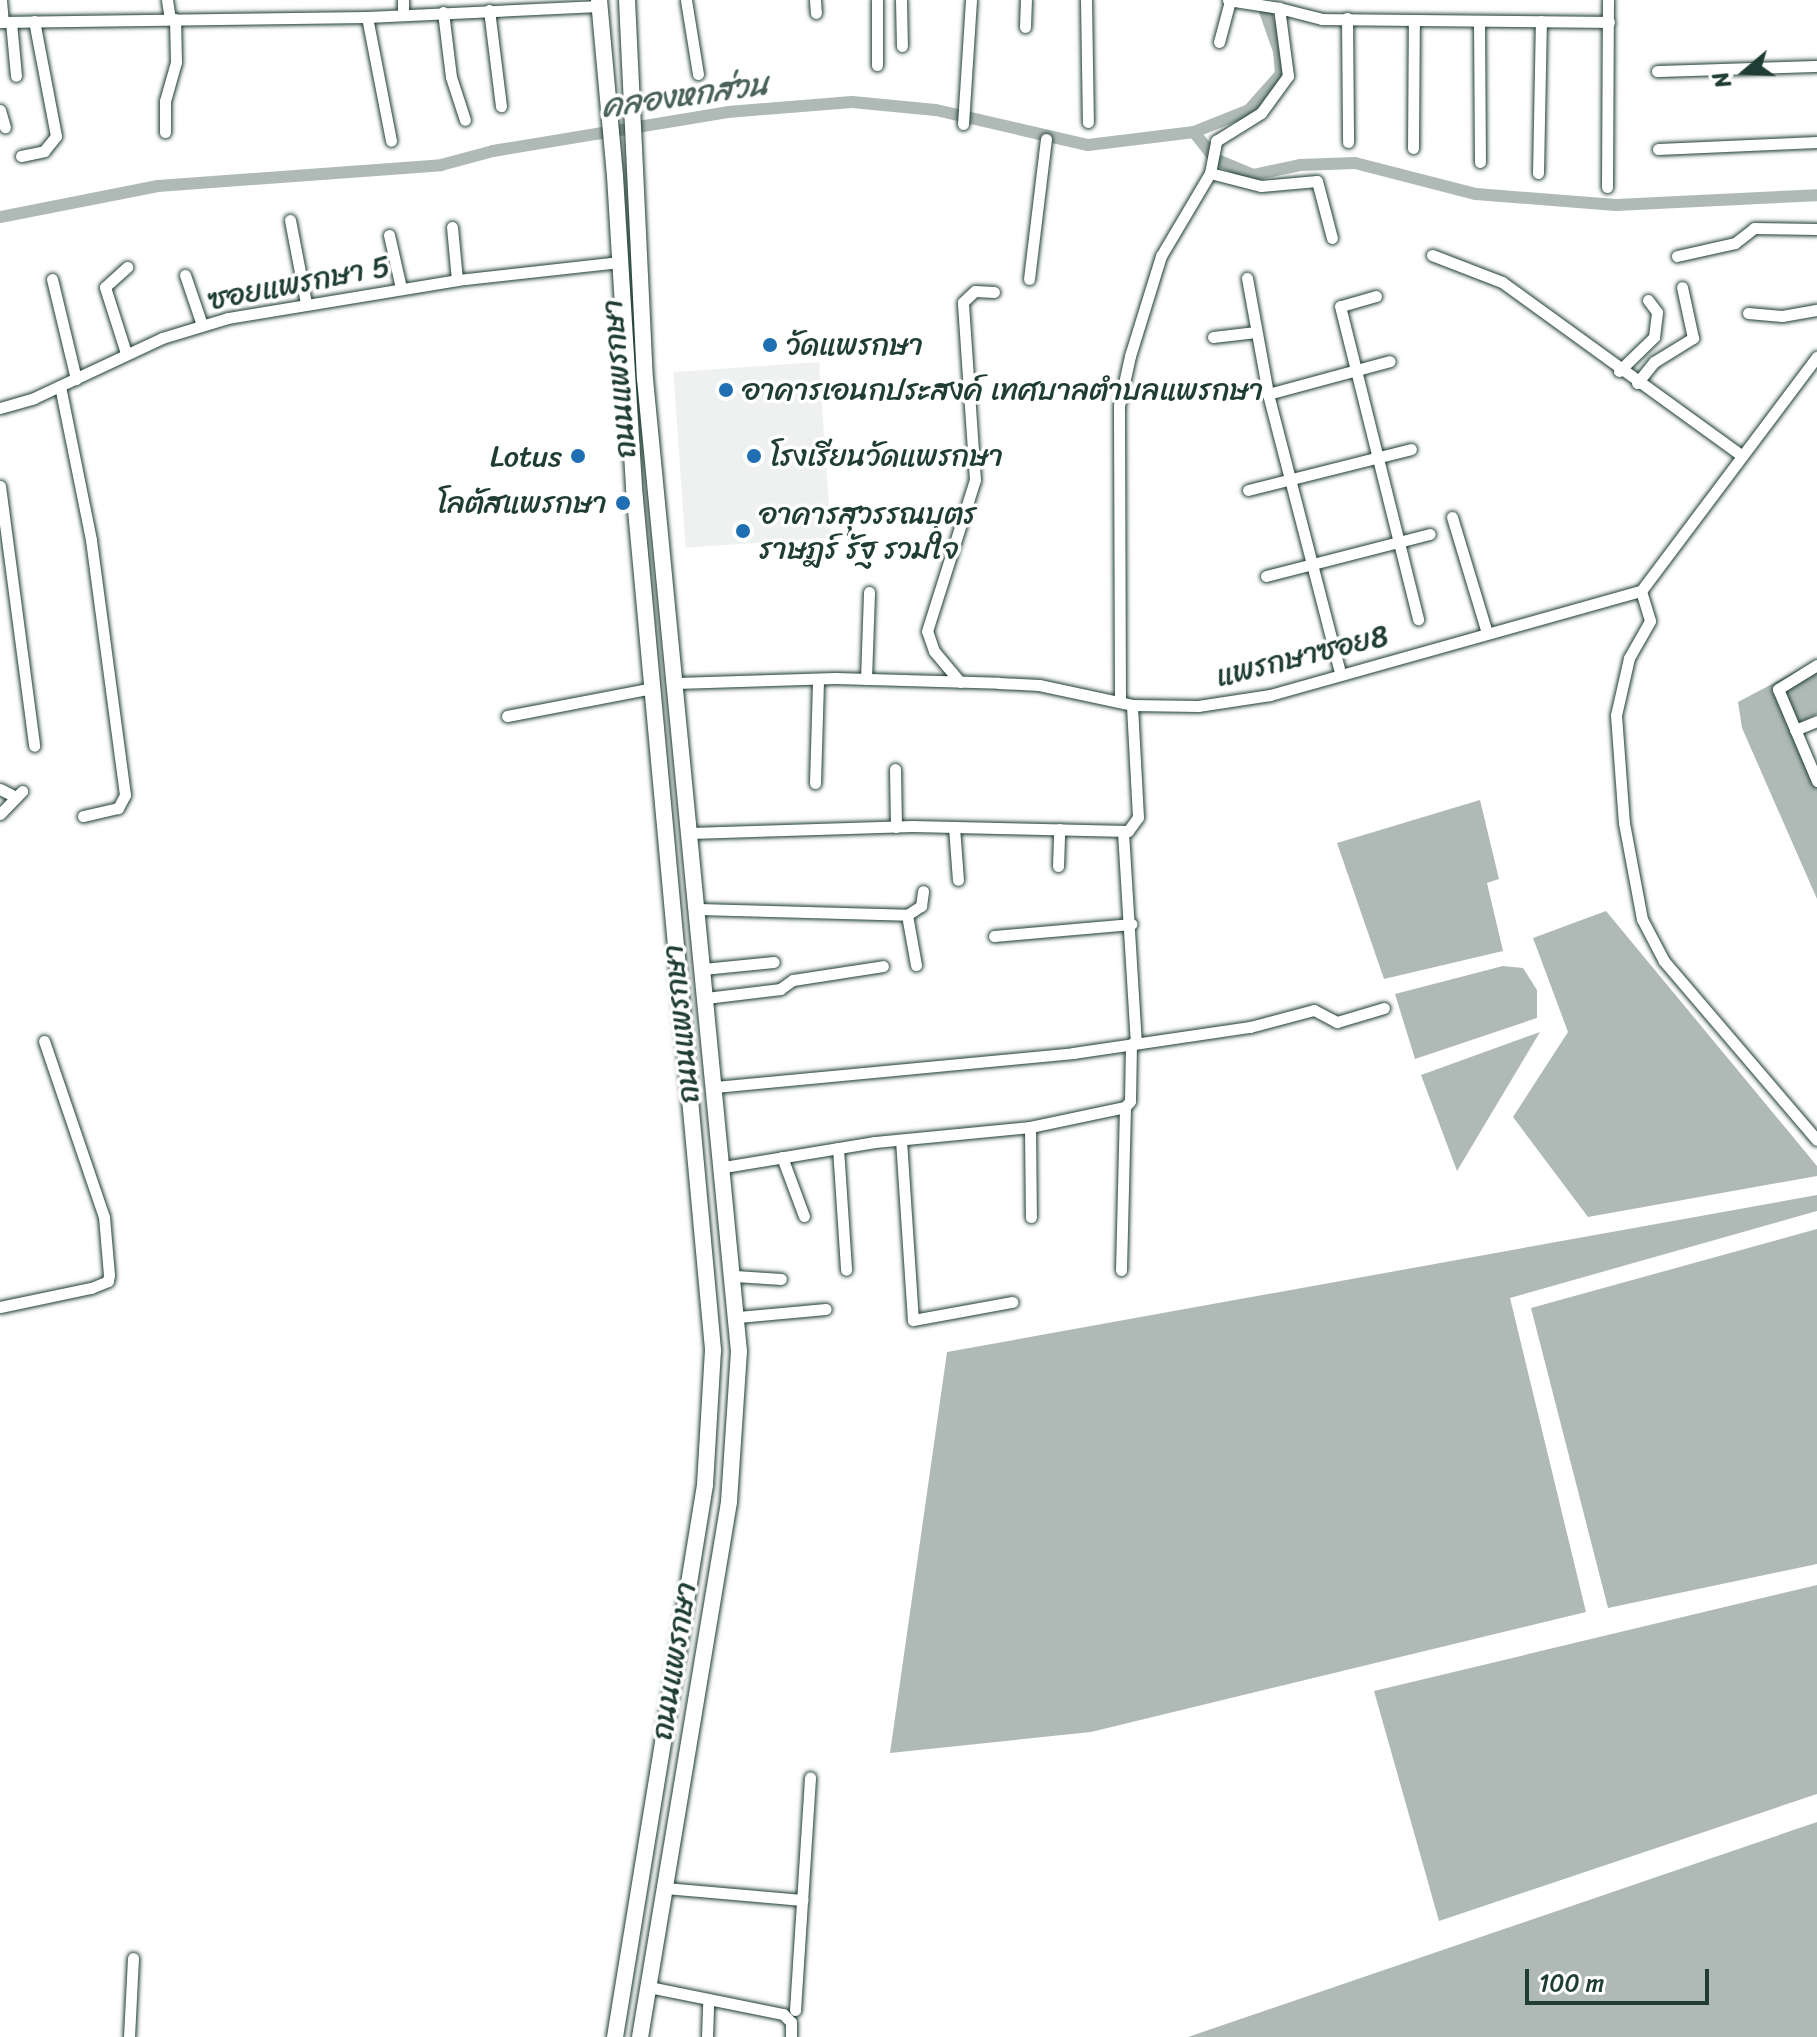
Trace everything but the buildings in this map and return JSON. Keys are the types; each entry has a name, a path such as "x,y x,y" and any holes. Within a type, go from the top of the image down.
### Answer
{"main road":[{"path":"627,0 637,0"},
{"name":"ถนนแพรกษา","path":"627,0 629,109 645,379 738,1317 738,1409 729,1502 640,2037"},
{"name":"ถนนแพรกษา","path":"599,3 613,149 633,475 709,1265 712,1400 694,1559 615,2037"},
{"path":"619,2015 643,2018"}],"street":[{"path":"1,0 16,76"},
{"path":"165,132 165,101 176,62 167,0"},
{"path":"403,0 403,15"},
{"path":"686,0 698,74"},
{"path":"815,0 816,13"},
{"path":"877,0 877,65"},
{"path":"901,0 902,46"},
{"path":"963,124 971,0"},
{"path":"1025,27 1026,0"},
{"path":"1086,0 1088,122"},
{"path":"1607,187 1608,0"},
{"path":"1219,42 1233,1 1276,7 1312,18 1609,22"},
{"path":"5,22 367,17 599,3"},
{"path":"690,833 896,827 1131,830 1138,817 1126,703 1119,406 1161,256 1178,220 1211,168 1214,147 1261,113 1281,91 1288,76 1287,54 1276,7"},
{"path":"489,10 501,106"},
{"path":"443,12 451,77 465,120"},
{"path":"367,17 391,141"},
{"path":"1347,18 1348,142"},
{"path":"1413,148 1414,20"},
{"path":"21,156 44,151 56,136 34,21"},
{"path":"1479,21 1480,162"},
{"path":"1538,173 1541,21"},
{"path":"1657,71 1817,66"},
{"path":"0,110 5,127"},
{"path":"1029,279 1046,139"},
{"path":"1658,149 1817,142"},
{"path":"1211,168 1261,186 1317,181 1332,238"},
{"path":"290,220 306,303"},
{"path":"452,227 457,280"},
{"path":"1677,256 1735,243 1754,228 1817,229"},
{"path":"389,235 401,288"},
{"path":"1432,255 1502,282 1619,371 1741,455"},
{"name":"ซอยแพรกษา 5","path":"0,408 60,386 126,353 202,325 306,303 401,288 621,262"},
{"path":"126,353 105,287 127,267"},
{"path":"185,275 202,325"},
{"path":"1247,278 1268,394 1340,672"},
{"path":"52,279 76,379"},
{"path":"1637,383 1654,362 1693,338 1682,287"},
{"path":"960,682 934,651 927,631 975,480 963,302 975,291 994,292"},
{"path":"1376,296 1341,305 1418,619"},
{"path":"1619,371 1657,329 1657,312 1648,300"},
{"path":"1748,313 1782,316 1817,310"},
{"path":"1213,337 1256,332"},
{"path":"1268,394 1390,361"},
{"path":"1815,363 1741,455 1641,591 1650,621 1629,658 1616,715 1626,836 1642,919 1664,961 1817,1140"},
{"path":"60,386 91,540 125,795 118,808 83,816"},
{"path":"1248,490 1411,449"},
{"path":"0,486 34,746"},
{"path":"1452,517 1487,633"},
{"path":"1266,576 1313,567 1430,534"},
{"name":"แพรกษาซอย8","path":"676,683 866,679 1039,685 1126,703 1207,705 1270,695 1340,672 1641,591"},
{"path":"866,679 869,592"},
{"path":"1817,665 1778,689 1817,781"},
{"path":"815,783 818,679"},
{"path":"507,716 653,688"},
{"path":"1795,730 1817,721"},
{"path":"895,769 896,827"},
{"path":"0,789 19,794 0,814"},
{"path":"954,827 958,880"},
{"path":"1058,866 1059,829"},
{"path":"724,1167 838,1148 1030,1127 1125,1107 1130,1101 1134,1043 1131,924 1123,832"},
{"path":"698,909 907,915 921,906 923,891"},
{"path":"907,915 916,965"},
{"path":"994,936 1131,924"},
{"path":"703,969 774,962"},
{"path":"706,998 780,989 793,980 883,966"},
{"path":"715,1087 1134,1043 1250,1027 1314,1010 1337,1022 1384,1008"},
{"path":"0,1307 91,1288 108,1281 109,1275 104,1217 44,1041"},
{"path":"1121,1270 1125,1107"},
{"path":"1030,1127 1031,1217"},
{"path":"901,1140 913,1320 1012,1302"},
{"path":"838,1148 846,1270"},
{"path":"782,1157 804,1216"},
{"path":"735,1276 781,1279"},
{"path":"738,1317 826,1309"},
{"path":"795,2010 810,1777"},
{"path":"665,1888 802,1900"},
{"path":"129,2037 133,1958"},
{"path":"649,1987 783,2014 791,2022 791,2037"},
{"path":"707,2037 708,1999"}],"shaded area":[{"name":"โรงเรียนวัดแพรกษา","path":"819,362 831,538 686,548 673,372"},
{"path":"1817,660 1817,714 1793,726 1817,784 1817,899 1742,728 1738,702"},
{"path":"1480,800 1499,879 1487,883 1503,951 1384,979 1337,843"},
{"path":"1606,911 1817,1166 1817,1176 1588,1217 1513,1117 1568,1032 1533,938"},
{"path":"1503,966 1523,968 1537,990 1537,1018 1415,1059 1395,994"},
{"path":"1540,1032 1457,1171 1421,1075"},
{"path":"1817,1195 1817,1211 1510,1298 1586,1612 1091,1732 890,1753 947,1352"},
{"path":"1817,1229 1817,1564 1608,1608 1531,1308"},
{"path":"1817,1585 1817,1794 1439,1921 1374,1691"},
{"path":"1817,1822 1817,2037 1188,2037"}],"waterway":[{"name":"คลองหกส่วน","path":"0,217 158,186 441,165 493,151 728,112 852,102 936,110 1088,145 1194,132 1249,110 1281,74 1279,51 1261,0"},
{"path":"1194,132 1215,159 1253,175 1300,165 1355,163 1476,194 1616,205 1817,195"}],"place":[{"name":"วัดแพรกษา","path":"770,345"},
{"name":"อาคารเอนกประสงค์ เทศบาลตำบลแพรกษา","path":"726,390"},
{"name":"Lotus","path":"578,456"},
{"name":"โรงเรียนวัดแพรกษา","path":"754,456"},
{"name":"โลตัสแพรกษา","path":"623,503"},
{"name":"อาคารสุวรรณบุตร ราษฎร์ รัฐ รวมใจ","path":"743,531"}]}
